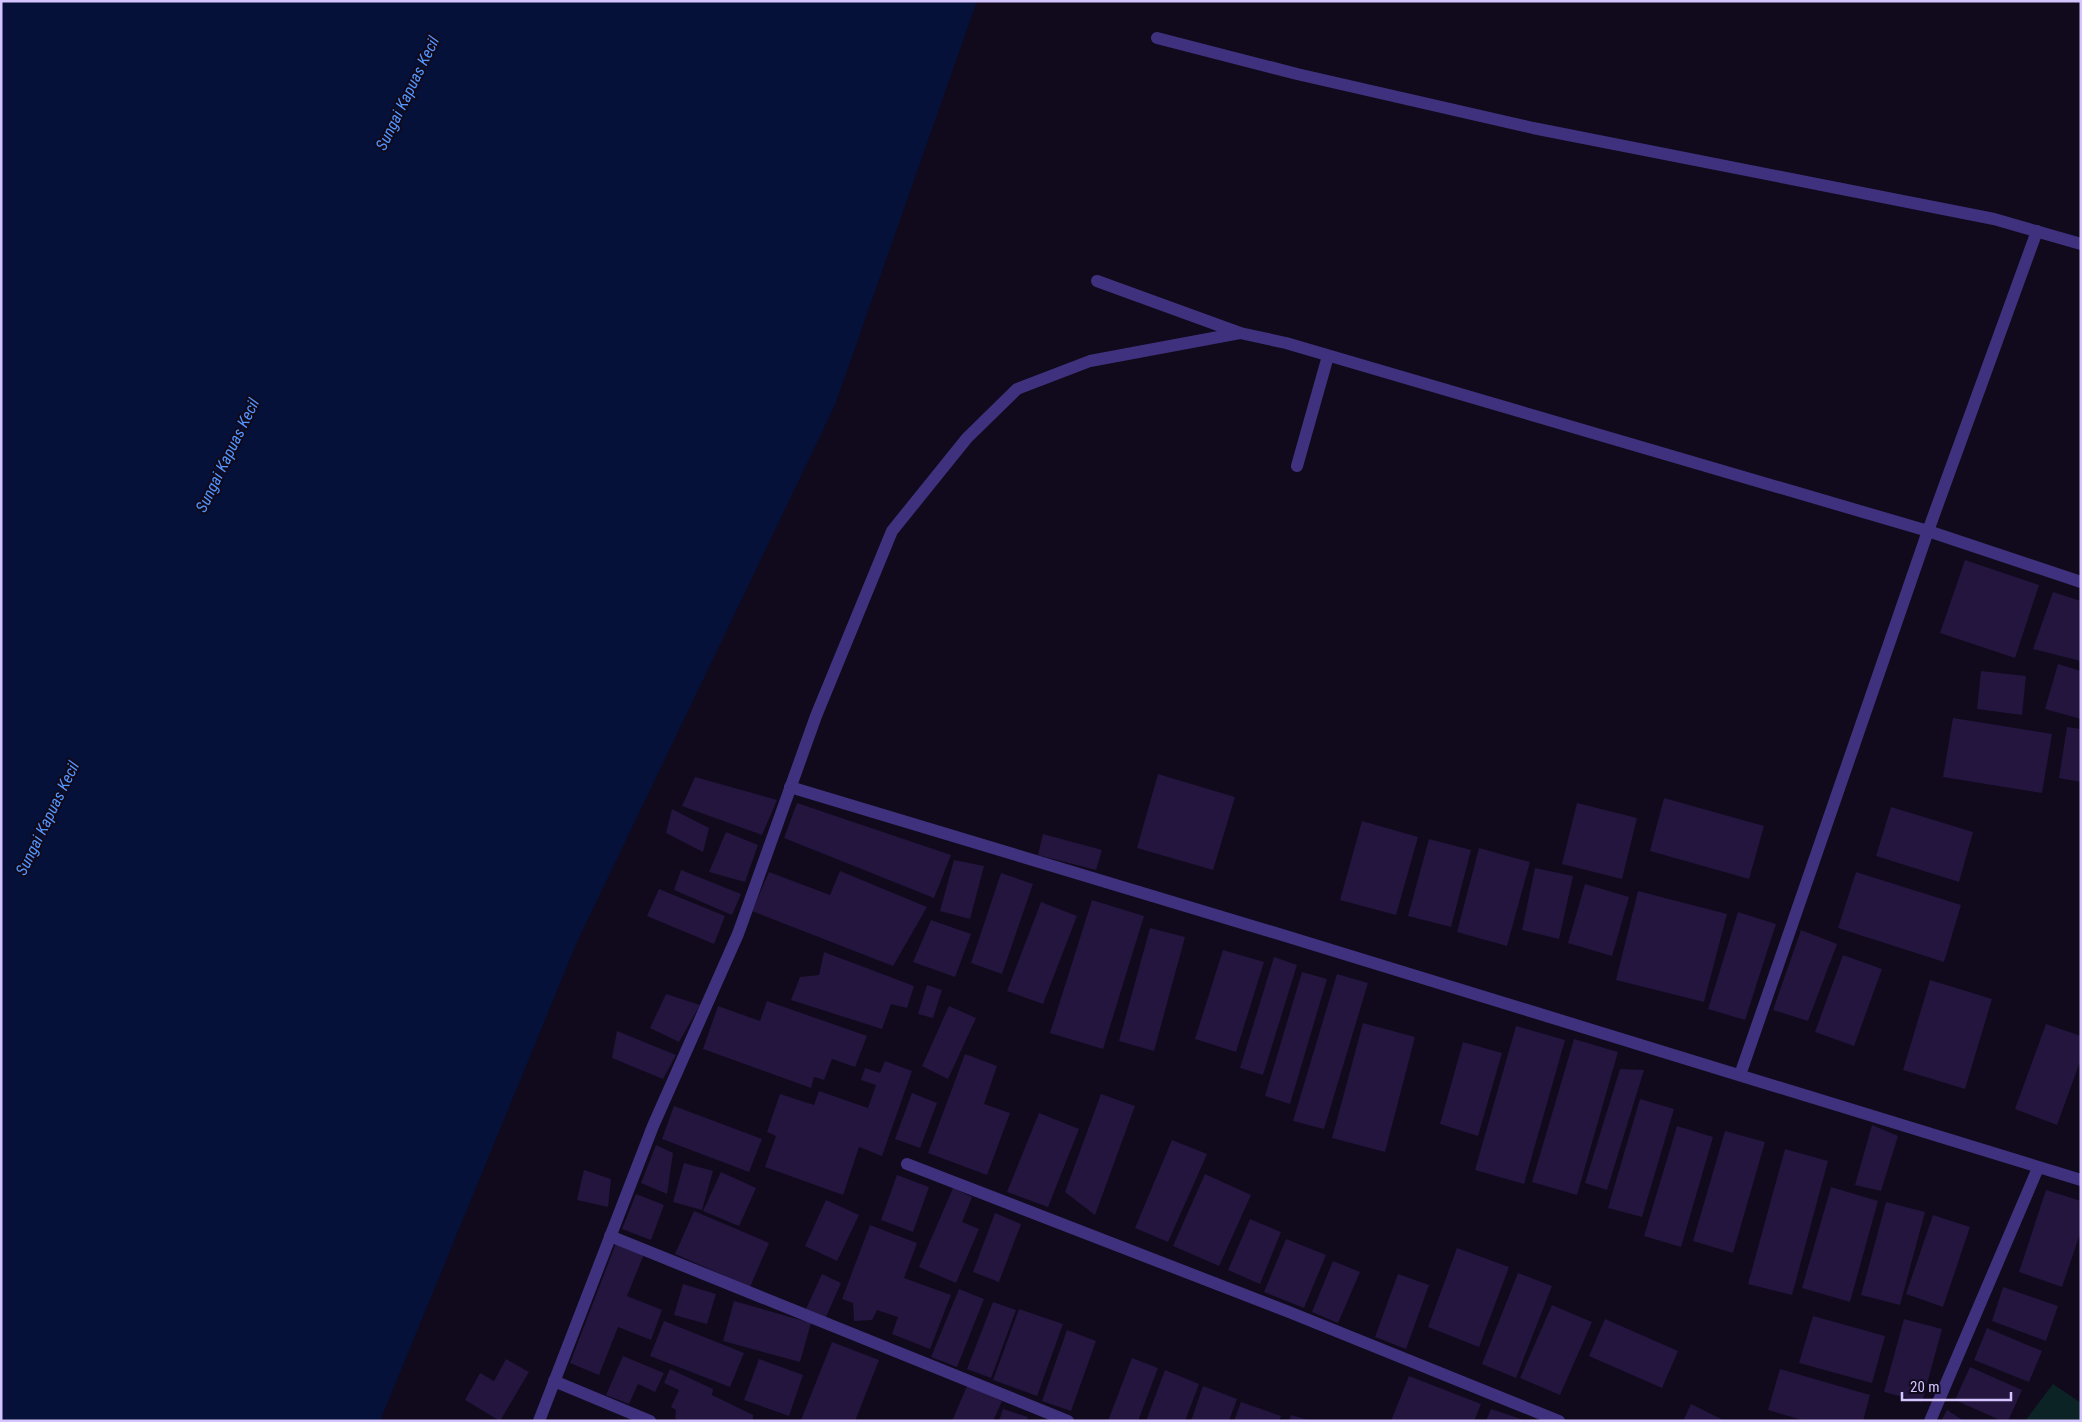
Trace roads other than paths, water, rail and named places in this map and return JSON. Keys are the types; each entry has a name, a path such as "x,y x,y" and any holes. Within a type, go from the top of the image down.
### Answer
{"street":[{"path":"1157,38 1296,74 1533,128 1994,219 2081,244"},
{"path":"1740,1075 1928,531 2037,231"},
{"path":"1096,281 1240,333 1328,356 1928,531 2081,582"},
{"path":"539,1421 653,1126 738,934 816,716 892,531 967,438 1017,389 1090,361 1240,333"},
{"path":"1297,466 1328,356"},
{"path":"790,787 2081,1180"},
{"path":"907,1164 1289,1312 1559,1421"},
{"path":"1930,1421 2038,1168"},
{"path":"610,1236 1068,1421"},
{"path":"554,1381 650,1421"}],"water":[{"name":"Sungai Kapuas Kecil","path":"1,1 977,1 835,405 577,942 380,1421 1,1421"}]}
